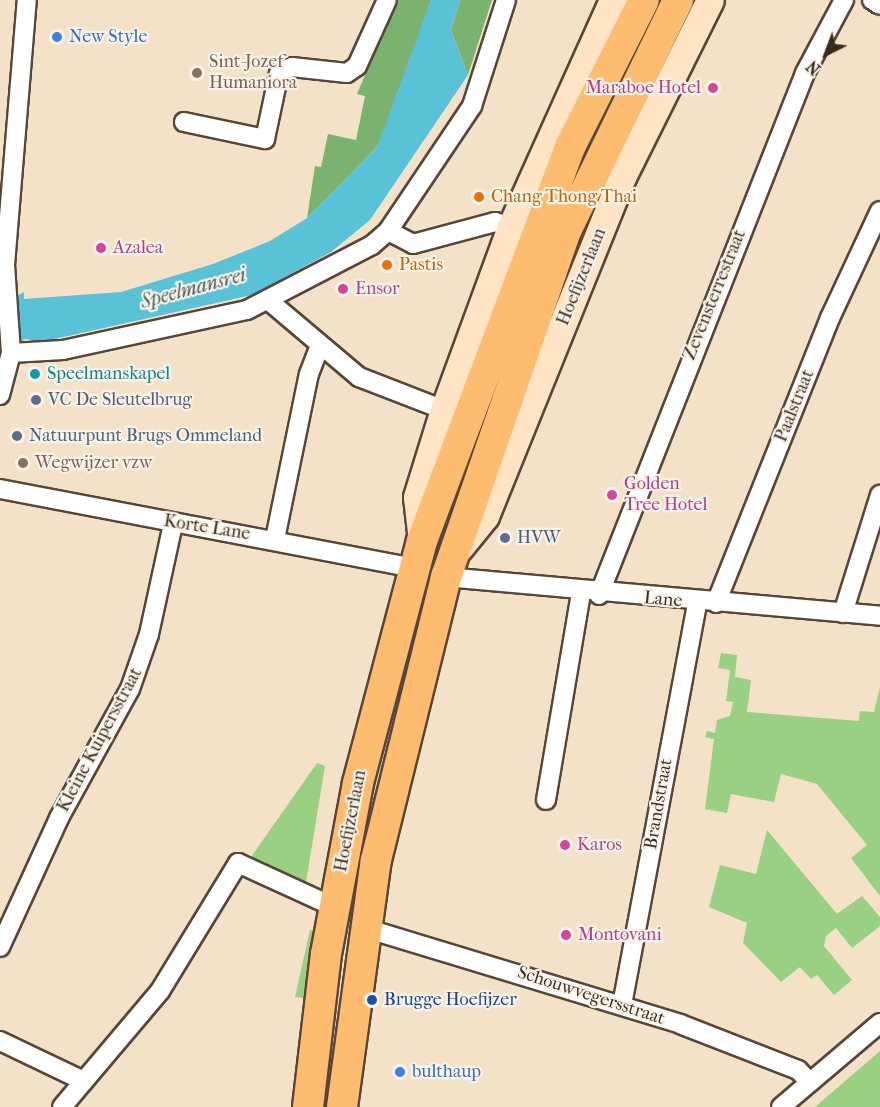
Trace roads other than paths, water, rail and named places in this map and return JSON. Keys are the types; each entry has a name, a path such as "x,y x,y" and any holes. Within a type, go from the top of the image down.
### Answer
{"main road":[{"name":"Hoefijzerlaan","path":"418,554 417,497 444,410 511,227 613,0"},
{"name":"Hoefijzerlaan","path":"308,1107 334,907 375,705 418,554 571,145 644,0"},
{"name":"Hoefijzerlaan","path":"342,1107 365,928 412,701 451,565 566,231 678,0"},
{"name":"Hoefijzerlaan","path":"451,565 485,516 623,175 710,0"}],"street":[{"path":"0,395 11,349 2,265 27,0"},
{"path":"184,122 265,139 279,73 292,67 347,73 357,66 387,0"},
{"path":"11,349 69,348 269,301 355,257 388,231 483,86 506,0"},
{"name":"Zevensterrestraat","path":"546,800 590,594 805,73 844,0"},
{"path":"872,0 880,5"},
{"name":"Paalstraat","path":"716,603 830,318 880,211"},
{"path":"388,231 413,244 495,222 511,227"},
{"path":"269,301 359,377 444,410"},
{"path":"275,539 309,374 320,346"},
{"name":"Korte Lane","path":"0,489 173,524 275,539 418,554"},
{"path":"843,613 880,495"},
{"name":"Kleine Kuipersstraat","path":"0,947 59,818 130,689 149,634 173,524"},
{"name":"Lane","path":"451,565 590,594 880,616"},
{"name":"Brandstraat","path":"622,1005 697,603"},
{"path":"62,1107 160,992 238,863 334,907"},
{"name":"Schouwvegersstraat","path":"365,928 622,1005 798,1070 810,1082"},
{"path":"781,1107 880,1023"},
{"path":"0,1041 84,1081"}],"water":[{"name":"Speelmansrei","path":"431,0 460,0 451,30 468,75 370,220 331,252 252,295 41,342 26,339 0,349 0,305 24,292 24,299 121,292 213,264 270,241 307,218 377,147"}],"place":[{"name":"New Style","path":"57,37"},
{"name":"Sint-Jozef Humaniora","path":"197,73"},
{"name":"Maraboe Hotel","path":"713,88"},
{"name":"Chang Thong Thai","path":"479,197"},
{"name":"Azalea","path":"101,248"},
{"name":"Pastis","path":"387,265"},
{"name":"Ensor","path":"343,289"},
{"name":"Speelmanskapel","path":"35,374"},
{"name":"VC De Sleutelbrug","path":"36,400"},
{"name":"Natuurpunt Brugs Ommeland","path":"17,436"},
{"name":"Wegwijzer vzw","path":"23,463"},
{"name":"Golden Tree Hotel","path":"612,495"},
{"name":"HVW","path":"505,538"},
{"name":"Karos","path":"565,845"},
{"name":"Montovani","path":"566,935"},
{"name":"Brugge Hoefijzer","path":"372,1000"},
{"name":"bulthaup","path":"400,1072"}]}
